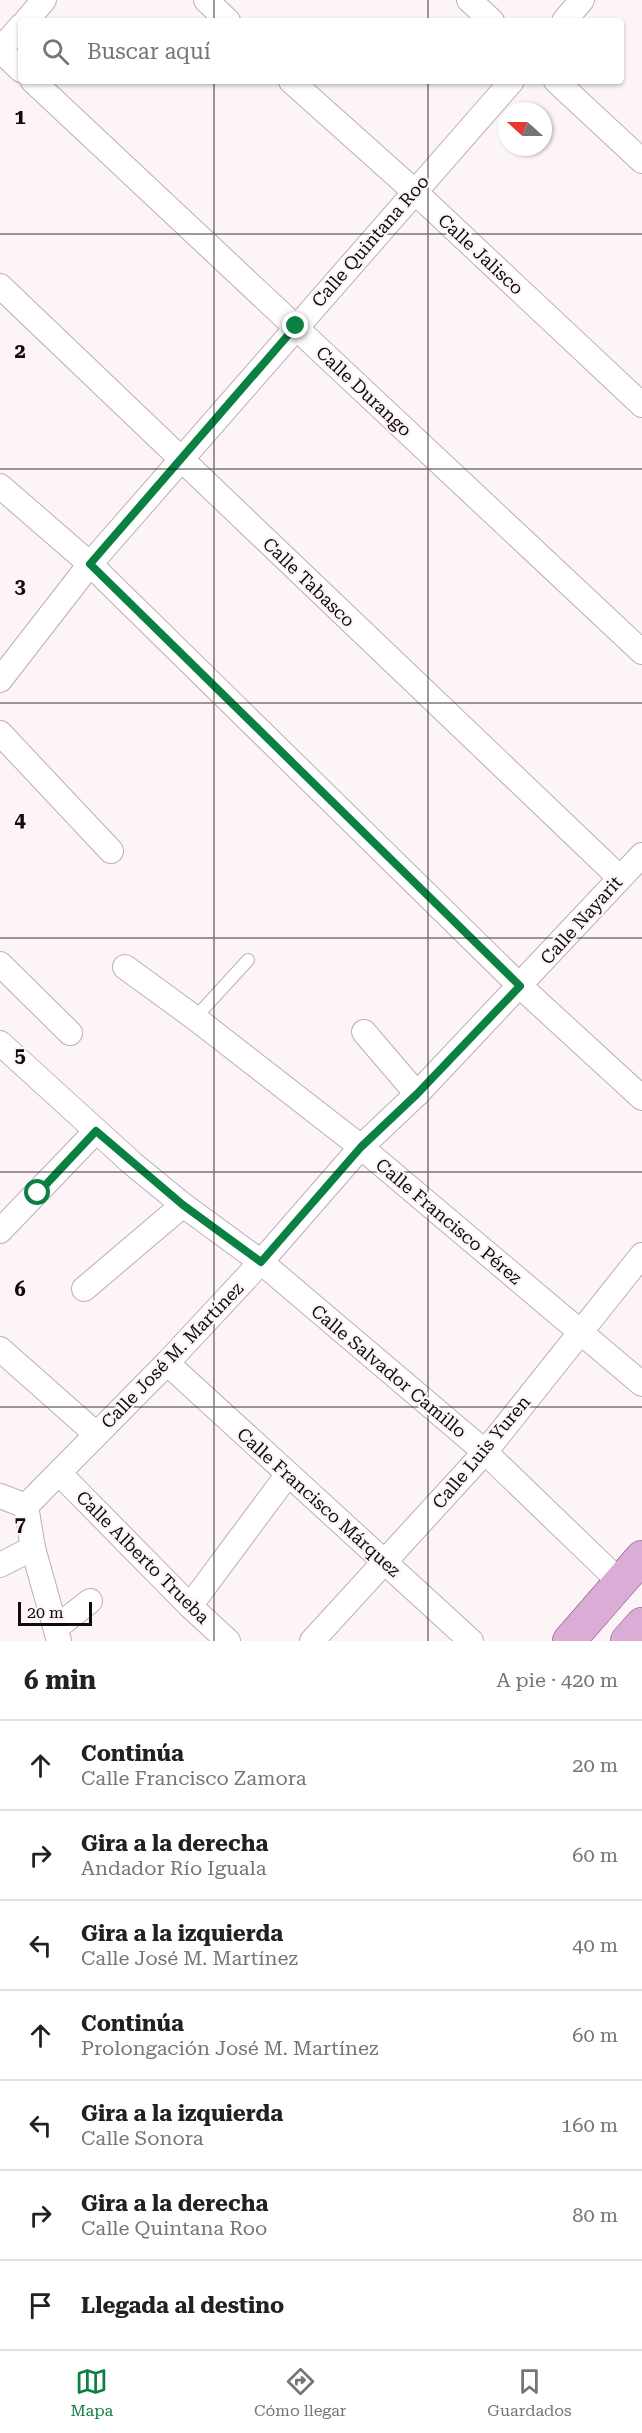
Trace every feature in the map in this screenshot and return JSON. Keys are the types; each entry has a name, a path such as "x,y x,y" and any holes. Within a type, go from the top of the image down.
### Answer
{"main road":[{"path":"569,1641 642,1557"},
{"path":"627,1641 642,1624"}],"street":[{"path":"29,18 44,0"},
{"path":"206,0 225,18"},
{"path":"469,0 489,18"},
{"path":"567,18 582,0"},
{"path":"18,29 0,50 18,67"},
{"name":"Calle Durango","path":"36,84 642,652"},
{"name":"Calle Jalisco","path":"294,84 414,191 642,405"},
{"name":"Calle Quintana Roo","path":"0,680 90,564 509,84"},
{"path":"559,84 642,161"},
{"name":"Calle Tabasco","path":"0,286 619,877"},
{"path":"0,486 90,564 520,986 642,1098"},
{"path":"0,733 111,851"},
{"name":"Calle Nayarit","path":"417,1094 520,986 619,877 641,858"},
{"path":"0,964 70,1033"},
{"name":"Calle Francisco Pérez","path":"125,967 195,1018 361,1147 642,1384"},
{"path":"364,1032 417,1094"},
{"name":"Calle Salvador Camillo","path":"0,1043 96,1131 183,1205 261,1262 485,1452 620,1582"},
{"name":"Calle José M. Martínez","path":"26,1506 167,1363 261,1262 361,1147 417,1094"},
{"path":"0,1231 96,1131"},
{"path":"84,1289 183,1205"},
{"name":"Calle Luis Yuren","path":"312,1641 485,1452 578,1332 642,1255"},
{"path":"0,1349 96,1434"},
{"name":"Calle Francisco Márquez","path":"167,1363 471,1641"},
{"name":"Calle Alberto Trueba","path":"59,1473 190,1606 228,1641"},
{"path":"190,1606 288,1474"},
{"path":"0,1496 26,1506 33,1548 58,1634 90,1601"},
{"path":"0,1565 33,1548"}],"lane":[{"path":"195,1018 249,960"}],"route":[{"path":"38,1193 96,1131 183,1205 261,1262 361,1147 417,1094 520,986 90,564 296,326"}]}
